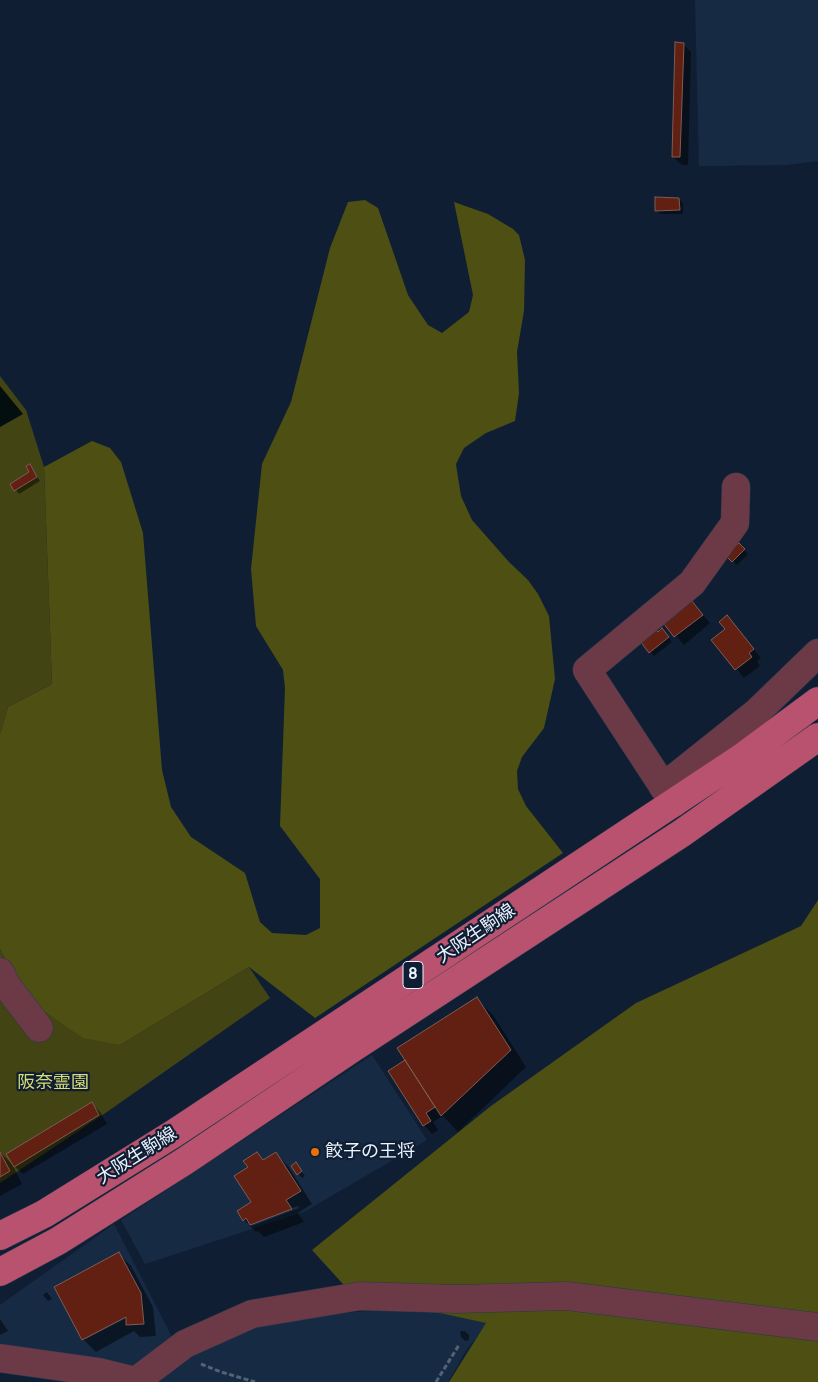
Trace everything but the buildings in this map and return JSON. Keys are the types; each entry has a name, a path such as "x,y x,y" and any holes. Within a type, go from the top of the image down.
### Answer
{"main road":[{"name":"大阪生駒線","path":"0,1236 44,1214 173,1134 668,795 741,758 818,701"},
{"name":"大阪生駒線","path":"0,1272 58,1241 185,1161 353,1048 682,833 818,737"}],"lane":[{"path":"736,487 735,523 692,583 588,670 668,795 818,653"},
{"path":"0,972 7,986 39,1028"},
{"path":"0,1358 99,1372 136,1381 185,1344 252,1314 360,1296 456,1299 567,1296 818,1327"}],"path":[{"path":"185,1344 190,1359 221,1372 255,1382"},
{"path":"436,1382 459,1344"}],"shaded area":[{"path":"695,0 818,0 818,161 786,165 699,166"},
{"path":"365,200 378,208 408,295 428,325 442,333 469,312 473,295 454,202 488,214 513,229 519,235 525,260 524,311 517,352 519,393 515,421 486,433 464,448 456,464 461,496 472,520 509,562 528,580 538,594 549,616 555,679 544,728 522,757 517,771 518,789 526,806 563,853 315,1018 249,967 120,1045 83,1038 28,1000 0,949 0,734 8,707 52,684 44,467 92,441 110,448 121,462 143,533 162,770 171,807 191,837 245,873 260,922 272,933 306,935 320,928 320,879 280,826 285,688 283,670 256,626 251,569 262,464 291,402 330,248 348,202"},
{"path":"0,386 23,414 0,427"},
{"path":"818,900 818,1382 449,1382 486,1323 352,1294 312,1250 491,1106 636,1003 801,926"},
{"name":"餃子の王将","path":"372,1055 427,1140 304,1212 145,1264 121,1220"},
{"path":"114,1224 173,1339 166,1366 175,1369 215,1341 270,1320 411,1307 500,1309 467,1349 448,1382 62,1382 0,1373 0,1305"}],"green space":[{"path":"0,376 26,410 44,467 52,684 8,707 0,734"},
{"name":"阪奈霊園","path":"0,949 28,1000 120,1045 249,967 270,998 104,1114 0,1183"}],"place":[{"name":"餃子の王将","path":"315,1152"}]}
